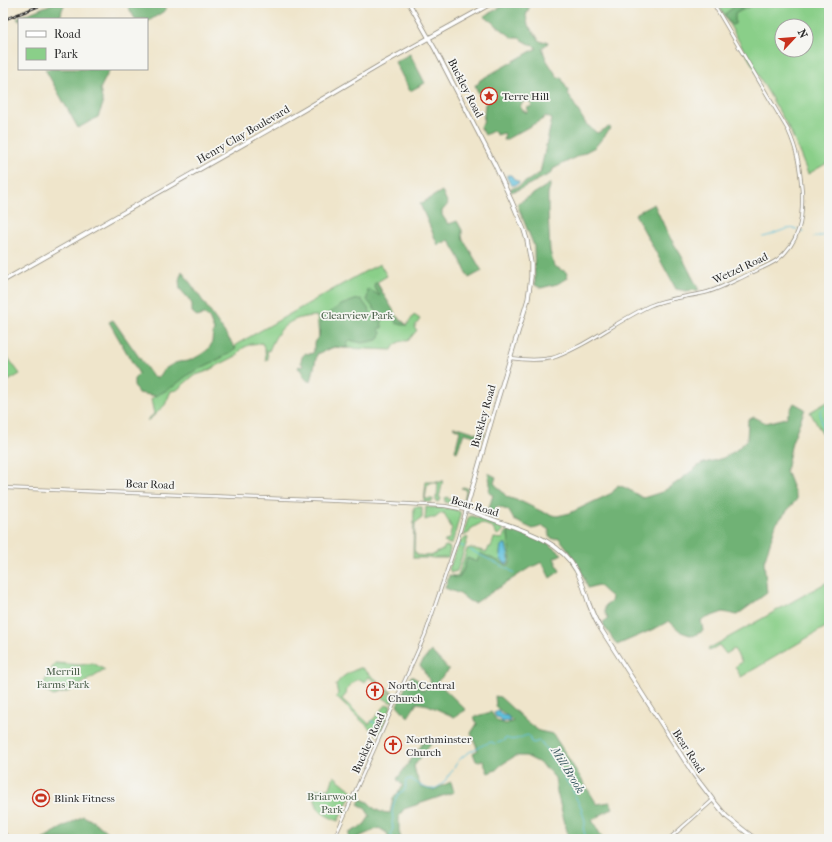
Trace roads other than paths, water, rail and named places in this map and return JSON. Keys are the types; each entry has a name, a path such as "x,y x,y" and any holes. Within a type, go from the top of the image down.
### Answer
{"main road":[{"name":"Buckley Road","path":"409,3 449,75 495,165 527,240 531,263 528,299 466,510"},
{"name":"Henry Clay Boulevard","path":"3,281 492,3"},
{"name":"Bear Road","path":"466,510 550,542 567,557 579,576 593,615 599,626 684,762 727,817 755,839"},
{"path":"3,832 7,839"}],"street":[{"name":"Wetzel Road","path":"510,358 541,360 560,355 588,341 649,306 667,300 716,289 768,265 778,259 794,241 802,214 800,165 796,149 788,130 713,3"},
{"name":"Bear Road","path":"3,488 388,503 445,506 466,510"},
{"name":"Buckley Road","path":"334,839 425,635 466,510"},
{"path":"669,839 713,800"}],"water":[{"path":"507,175 511,175 519,183 511,185"},
{"path":"506,544 509,558 507,564 502,561 500,556 501,546"},
{"path":"498,710 502,715 508,716 510,721 502,722 500,718 496,717 494,713"}],"waterway":[{"path":"763,237 788,229 797,229"},
{"path":"814,237 829,236"},
{"path":"824,442 820,411 829,405"},
{"path":"460,545 464,547"},
{"path":"470,550 514,573"},
{"path":"372,721 381,728"},
{"name":"Mill Brook","path":"393,839 391,834 393,828 393,806 399,793 405,790 406,780 411,779 430,789 435,788 444,782 462,757 480,746 492,742 495,744 506,738 514,739 528,735 531,742 534,743 539,741 542,743 573,791 585,821 583,828 586,839"}],"railway":[{"path":"3,20 47,3"}],"place":[{"name":"Terre Hill","path":"489,96"},
{"name":"North Central Church","path":"375,691"},
{"name":"Northminster Church","path":"393,745"},
{"name":"Blink Fitness","path":"41,798"}],"park label":[{"name":"Clearview Park","path":"357,315"},
{"name":"Merrill Farms Park","path":"63,677"},
{"name":"Briarwood Park","path":"332,802"}]}
